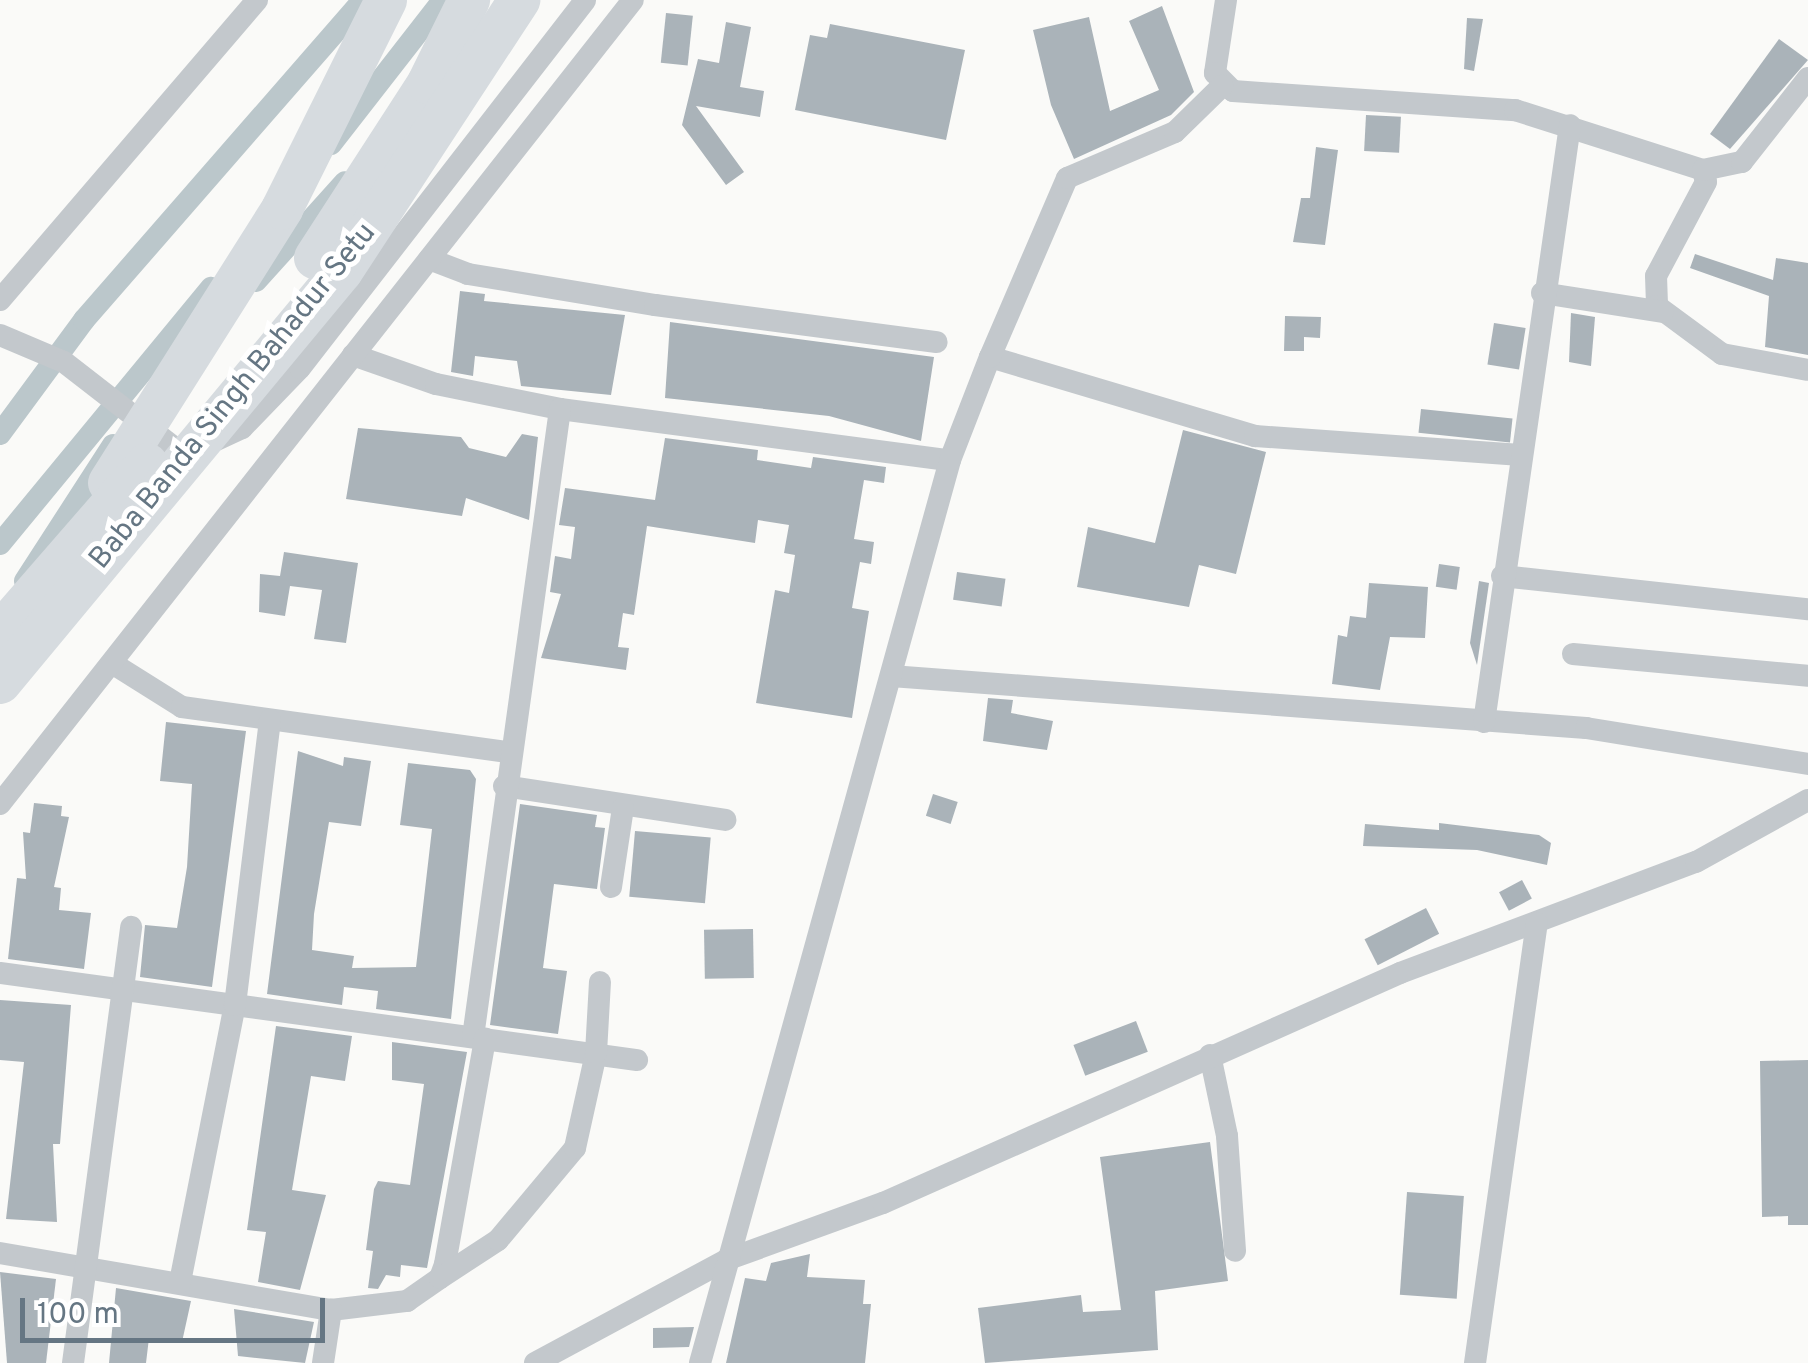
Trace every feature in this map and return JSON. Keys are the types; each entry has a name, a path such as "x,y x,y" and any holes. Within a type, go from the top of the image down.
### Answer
{"highway":[{"path":"38,586 182,375 282,209 386,0"},
{"name":"Baba Banda Singh Bahadur Setu","path":"0,633 269,324 428,83 469,0"},
{"name":"Baba Banda Singh Bahadur Setu","path":"0,682 342,271 519,2"}],"street":[{"path":"0,300 258,0"},
{"path":"3,337 64,362 184,455 251,421 585,0"},
{"path":"0,804 115,665 633,0"},
{"path":"1222,86 1215,73 1226,0"},
{"path":"700,1363 950,460 1067,178 1175,132 1222,86 1487,107 1570,125 1703,170 1742,162 1808,78"},
{"path":"1484,722 1517,455 1570,125"},
{"path":"1703,170 1706,182 1656,276 1652,293 1663,312 1722,354 1808,370"},
{"path":"429,259 468,274 618,299 937,342"},
{"path":"1542,293 1663,312"},
{"path":"353,355 436,384 560,409 950,460"},
{"path":"990,357 1255,436 1517,455"},
{"path":"440,1278 479,1038 508,752 560,409"},
{"path":"251,421 285,443"},
{"path":"1502,576 1808,609"},
{"path":"1572,654 1808,676"},
{"path":"115,665 182,707 508,752"},
{"path":"891,676 1586,728 1808,764"},
{"path":"180,1282 235,1006 270,720"},
{"path":"504,786 623,808 725,820"},
{"path":"536,1363 726,1260 882,1203 1210,1055 1696,862 1808,800"},
{"path":"611,886 623,808"},
{"path":"1475,1363 1537,923"},
{"path":"73,1363 131,927"},
{"path":"0,972 122,984 235,1006 637,1060"},
{"path":"0,1253 331,1310 407,1302 498,1240 565,1164 596,1053 600,982"},
{"path":"1210,1055 1227,1136 1235,1251"},
{"path":"323,1363 331,1310"}],"building":[{"path":"1162,6 1194,92 1171,115 1074,159 1051,105 1033,30 1089,17 1110,111 1159,90 1129,21"},
{"path":"666,13 693,16 688,66 661,63"},
{"path":"1467,18 1483,19 1474,71 1464,69"},
{"path":"726,22 751,27 740,87 764,91 760,117 696,106 744,172 726,185 682,125 698,59 719,63"},
{"path":"830,24 965,50 946,140 795,110 810,35 827,38"},
{"path":"1779,39 1808,60 1730,149 1710,134"},
{"path":"1366,115 1401,117 1399,153 1364,151"},
{"path":"1316,147 1338,150 1325,245 1293,242 1301,198 1310,198"},
{"path":"1695,254 1773,280 1776,258 1808,263 1808,355 1765,347 1769,296 1690,268"},
{"path":"460,291 485,294 484,301 625,315 611,395 521,386 517,361 475,356 473,376 451,372"},
{"path":"1571,313 1595,317 1591,366 1569,362"},
{"path":"1285,316 1321,317 1320,338 1304,337 1304,351 1284,351"},
{"path":"670,322 934,357 921,441 829,416 665,398"},
{"path":"1494,323 1526,328 1519,369 1487,364"},
{"path":"1421,409 1512,419 1510,442 1418,433"},
{"path":"358,428 461,437 469,448 506,457 522,434 538,437 529,520 466,498 462,516 346,499"},
{"path":"1183,430 1266,452 1236,574 1199,565 1189,607 1077,587 1088,527 1155,543"},
{"path":"665,438 758,450 757,460 811,468 813,457 886,467 884,483 864,480 854,539 874,542 871,564 860,562 852,608 869,611 852,718 756,703 775,590 789,593 795,555 784,553 789,525 758,520 755,543 647,526 634,615 623,613 618,647 629,648 626,670 541,658 561,594 550,592 555,556 571,559 575,527 559,525 565,488 655,500"},
{"path":"284,552 358,563 346,643 314,639 322,590 290,586 285,616 259,612 260,574 280,576"},
{"path":"1439,564 1460,567 1457,590 1436,587"},
{"path":"957,572 1006,579 1002,607 953,600"},
{"path":"1479,581 1489,583 1477,665 1470,643"},
{"path":"1369,583 1428,587 1425,638 1390,637 1380,690 1332,684 1338,635 1347,637 1350,616 1366,618"},
{"path":"988,698 1013,700 1011,713 1053,721 1047,750 983,741"},
{"path":"166,722 246,731 212,987 140,977 145,925 177,928 187,867 192,784 160,781"},
{"path":"298,751 343,766 344,757 371,761 361,826 329,822 314,914 312,950 354,956 352,968 416,967 432,829 400,825 408,763 470,770 476,779 451,1019 376,1009 378,991 344,987 342,1005 267,994"},
{"path":"933,794 958,802 951,824 926,816"},
{"path":"34,803 62,806 61,816 69,817 54,887 61,888 59,910 91,913 84,969 8,959 17,878 26,879 23,832 30,833"},
{"path":"520,804 597,815 595,827 605,828 597,889 554,884 543,968 567,971 558,1034 490,1025"},
{"path":"1439,823 1539,835 1551,843 1547,865 1477,850 1363,846 1365,824 1439,830"},
{"path":"635,831 711,838 705,903 629,897"},
{"path":"1522,880 1532,899 1509,911 1499,892"},
{"path":"1426,908 1439,934 1378,965 1365,939"},
{"path":"753,929 754,978 705,979 704,930"},
{"path":"0,1000 71,1005 60,1144 53,1144 57,1222 6,1219 24,1062 0,1060"},
{"path":"1136,1021 1148,1052 1085,1076 1073,1045"},
{"path":"276,1026 352,1036 345,1081 311,1076 292,1190 326,1195 300,1290 258,1282 266,1232 247,1230"},
{"path":"392,1042 467,1052 427,1268 401,1265 400,1277 386,1275 378,1289 368,1288 373,1251 366,1250 374,1189 378,1181 410,1185 424,1084 392,1080"},
{"path":"1808,1060 1808,1225 1788,1225 1788,1216 1762,1217 1760,1061"},
{"path":"1210,1142 1228,1281 1155,1291 1158,1350 985,1363 978,1308 1081,1295 1083,1312 1121,1310 1100,1157"},
{"path":"1407,1192 1464,1196 1457,1299 1400,1295"},
{"path":"810,1254 807,1277 865,1280 863,1304 871,1304 865,1363 726,1363 745,1278 766,1281 771,1263"},
{"path":"0,1272 56,1279 46,1363 7,1363"},
{"path":"116,1288 191,1301 182,1342 149,1338 146,1363 109,1363"},
{"path":"234,1309 314,1322 305,1363 238,1356"},
{"path":"694,1327 689,1347 653,1348 653,1328"}],"waterway":[{"path":"0,434 84,320 363,0"},
{"path":"331,144 443,0"},
{"path":"256,281 345,182"},
{"path":"0,544 211,288"},
{"path":"25,581 113,445"}]}
